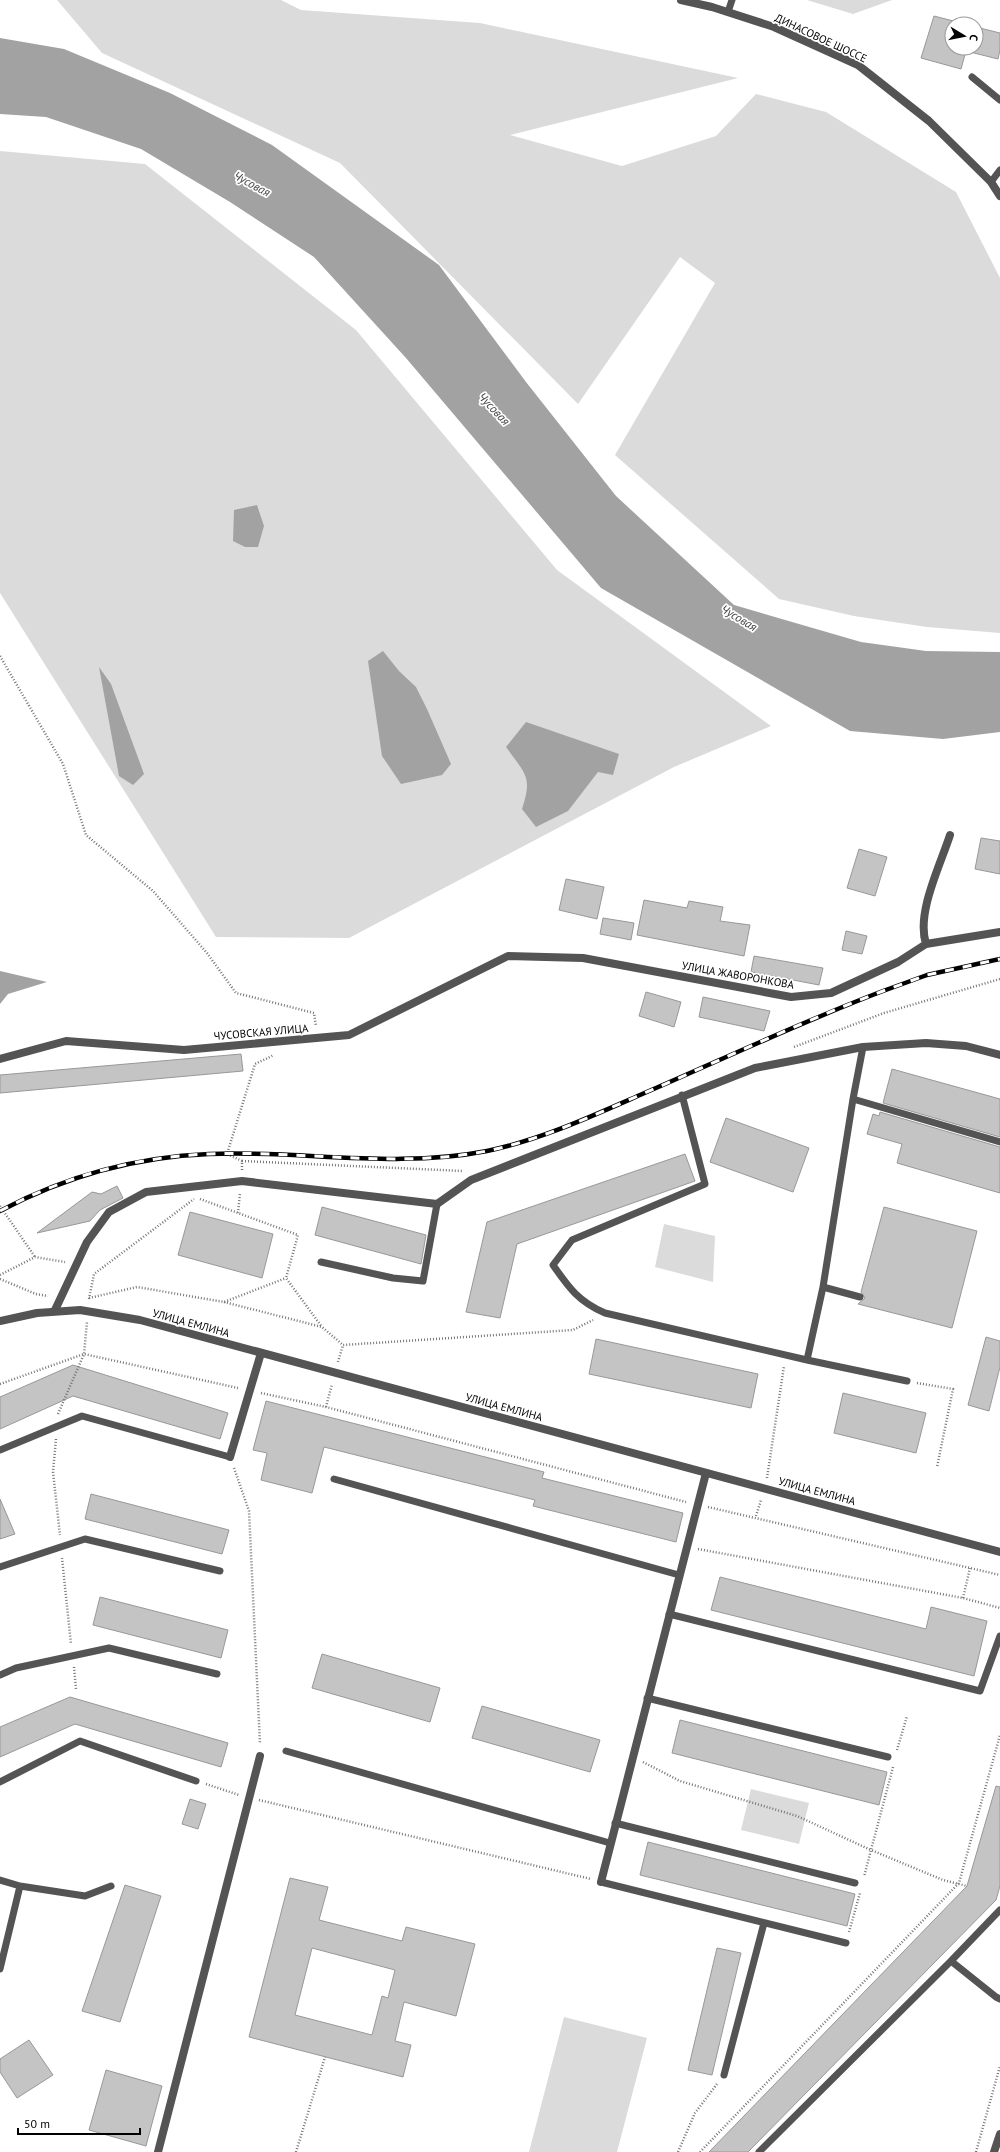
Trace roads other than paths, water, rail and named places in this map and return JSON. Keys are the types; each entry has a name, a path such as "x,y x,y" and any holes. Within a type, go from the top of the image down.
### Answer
{"street":[{"name":"ДИНАСОВОЕ ШОССЕ","path":"681,0 728,12 774,27 858,65 929,121 991,182 1000,196"},
{"path":"926,944 923,933 925,909 950,835"},
{"name":"УЛИЦА ЖАВОРОНКОВА","path":"508,956 582,958 791,997 831,993 898,962 926,944 1000,932"},
{"name":"ЧУСОВСКАЯ УЛИЦА","path":"0,1059 66,1041 184,1050 349,1036 508,956"},
{"path":"55,1310 87,1242 109,1212 146,1192 242,1181 437,1204 471,1180 682,1095 754,1068 863,1047 926,1043 966,1046 1000,1055"},
{"name":"УЛИЦА ЕМЛИНА","path":"0,1321 55,1310 88,1311 140,1320 1000,1552"},
{"path":"230,1457 261,1353"},
{"path":"601,1882 632,1756 706,1473"},
{"path":"158,2152 251,1798 260,1756"},
{"path":"994,2152 1000,2134"}],"lane":[{"path":"728,12 732,0"},
{"path":"972,77 1000,100"},
{"path":"991,182 1000,170"},
{"path":"808,1360 823,1287 853,1099 863,1047"},
{"path":"682,1095 705,1184 572,1240 553,1265 570,1290 590,1307 605,1314 907,1381"},
{"path":"853,1099 1000,1142"},
{"path":"321,1262 393,1278 423,1281 437,1204"},
{"path":"823,1287 860,1297"},
{"path":"0,1450 82,1416 230,1457"},
{"path":"334,1479 679,1575"},
{"path":"0,1567 85,1539 220,1571"},
{"path":"669,1614 980,1691 1000,1636"},
{"path":"0,1675 16,1668 109,1648 217,1674"},
{"path":"648,1698 888,1757"},
{"path":"0,1782 80,1741 196,1781"},
{"path":"286,1751 610,1843"},
{"path":"615,1823 859,1884"},
{"path":"0,1880 20,1886 85,1896 111,1886"},
{"path":"601,1882 764,1924 846,1943"},
{"path":"0,1969 20,1886"},
{"path":"759,2152 951,1961 1000,1910"},
{"path":"724,2075 764,1924"},
{"path":"951,1961 996,1998 1000,1999"}],"water":[{"name":"Чусовая","path":"0,38 64,49 170,93 272,145 439,265 526,382 616,496 734,605 861,642 926,651 1000,652 1000,732 943,739 850,731 601,588 406,358 314,257 230,202 141,149 46,117 0,114"},
{"path":"257,505 264,526 258,547 245,547 233,541 234,510"},
{"path":"383,651 399,671 416,687 427,709 451,764 442,775 401,784 382,756 368,661"},
{"path":"99,667 111,684 144,774 133,785 119,776"},
{"path":"526,722 619,754 613,775 598,772 568,811 536,827 522,809 527,789 525,776 506,747"},
{"path":"0,971 47,982 8,994 0,1004"}],"railway":[{"path":"0,1211 75,1178 101,1170 154,1159 209,1154 244,1153 348,1158 418,1158 452,1156 487,1151 507,1146 546,1134 584,1119 791,1028 883,991 927,975 1000,959"}]}
